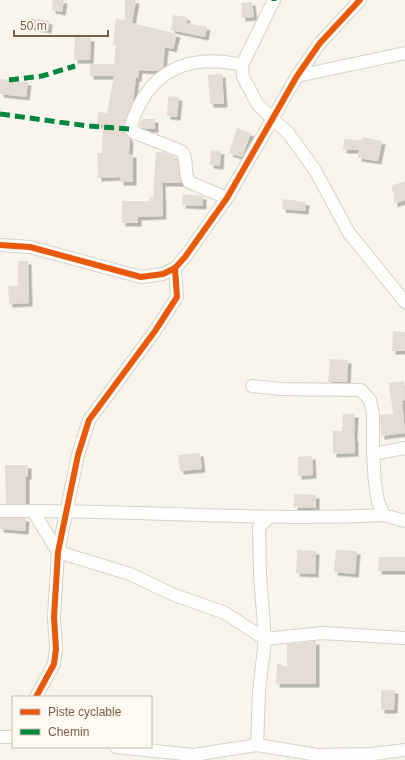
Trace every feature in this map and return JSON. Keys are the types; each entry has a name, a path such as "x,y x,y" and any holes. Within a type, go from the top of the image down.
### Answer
{"street":[{"path":"274,0 242,65 243,77 258,105 273,117 289,134 315,170 349,233 405,302"},
{"path":"0,245 30,247 141,277 163,274 175,268 185,257 227,198 273,117 320,44 360,0"},
{"path":"298,76 405,54"},
{"path":"227,198 189,182 185,168 185,156 181,151 133,132 130,129 141,100 166,73 179,66 208,62 229,62 242,65"},
{"path":"37,696 54,664 56,649 54,616 58,552 78,454 89,420 155,331 177,297 175,268"},
{"path":"252,386 282,389 361,390 370,400 373,414 373,454 378,502 384,515"},
{"path":"373,454 405,448"},
{"path":"0,511 67,511 336,518 384,515 405,521"},
{"path":"34,511 58,552 130,574 172,594 225,613 265,639 322,633 405,638"},
{"path":"257,745 259,692 265,639 260,575 259,527 269,517"},
{"path":"0,737 12,737"},
{"path":"126,748 194,755 257,745 318,755 372,757 405,750"}],"building":[{"path":"53,0 64,0 62,12 52,10"},
{"path":"125,0 136,0 132,23 177,34 173,49 165,47 163,67 158,71 139,70 138,78 136,78 133,102 123,130 130,139 129,154 133,154 133,182 120,182 120,177 98,178 97,153 102,153 103,125 97,125 98,112 107,113 114,76 90,76 90,64 114,64 116,45 113,45 116,19 125,20"},
{"path":"252,2 254,17 242,18 241,3"},
{"path":"173,15 187,17 187,23 207,27 205,37 171,30"},
{"path":"31,18 49,21 48,30 30,27"},
{"path":"75,37 91,38 90,60 74,60"},
{"path":"222,74 224,104 210,104 208,75"},
{"path":"0,79 28,82 26,97 0,94"},
{"path":"168,96 179,97 177,117 167,116"},
{"path":"142,119 155,119 155,129 147,129 139,126"},
{"path":"237,128 251,133 242,157 229,153"},
{"path":"362,137 382,141 378,161 358,158 359,150 343,150 344,139 361,140"},
{"path":"211,150 221,151 220,166 210,165"},
{"path":"156,152 162,152 174,156 175,160 178,160 181,183 162,183 163,216 138,217 138,223 122,223 122,201 150,201 150,197 153,197"},
{"path":"405,181 405,200 394,204 394,195 391,186"},
{"path":"183,194 203,196 203,206 182,205"},
{"path":"283,199 306,202 305,211 282,209"},
{"path":"18,261 28,261 29,303 9,304 8,286 18,286"},
{"path":"393,331 405,332 405,351 392,351"},
{"path":"330,359 348,360 347,382 328,382"},
{"path":"404,381 405,400 402,401 405,433 381,436 380,415 393,414 389,383"},
{"path":"343,414 355,414 355,453 333,454 333,431 342,431"},
{"path":"200,453 202,469 180,471 178,455"},
{"path":"312,456 313,475 298,476 298,457"},
{"path":"5,465 28,465 28,476 26,477 26,504 6,504"},
{"path":"294,494 316,495 316,508 294,507"},
{"path":"0,518 26,518 25,531 0,529"},
{"path":"297,550 316,551 315,574 296,573"},
{"path":"336,550 357,551 355,574 334,572"},
{"path":"379,557 405,557 405,571 378,571"},
{"path":"316,641 316,684 276,684 277,663 287,667 287,644"},
{"path":"381,690 395,690 394,710 381,710"}],"marked path":[{"path":"9,80 42,76 75,66"},
{"path":"0,114 88,126 130,129"}],"cycle path":[{"path":"0,245 30,247 141,277 163,274 175,268 185,257 227,198 297,76 320,43 360,0"},
{"path":"37,696 54,664 56,649 54,617 58,552 78,455 89,420 155,331 177,297 175,268"}]}
